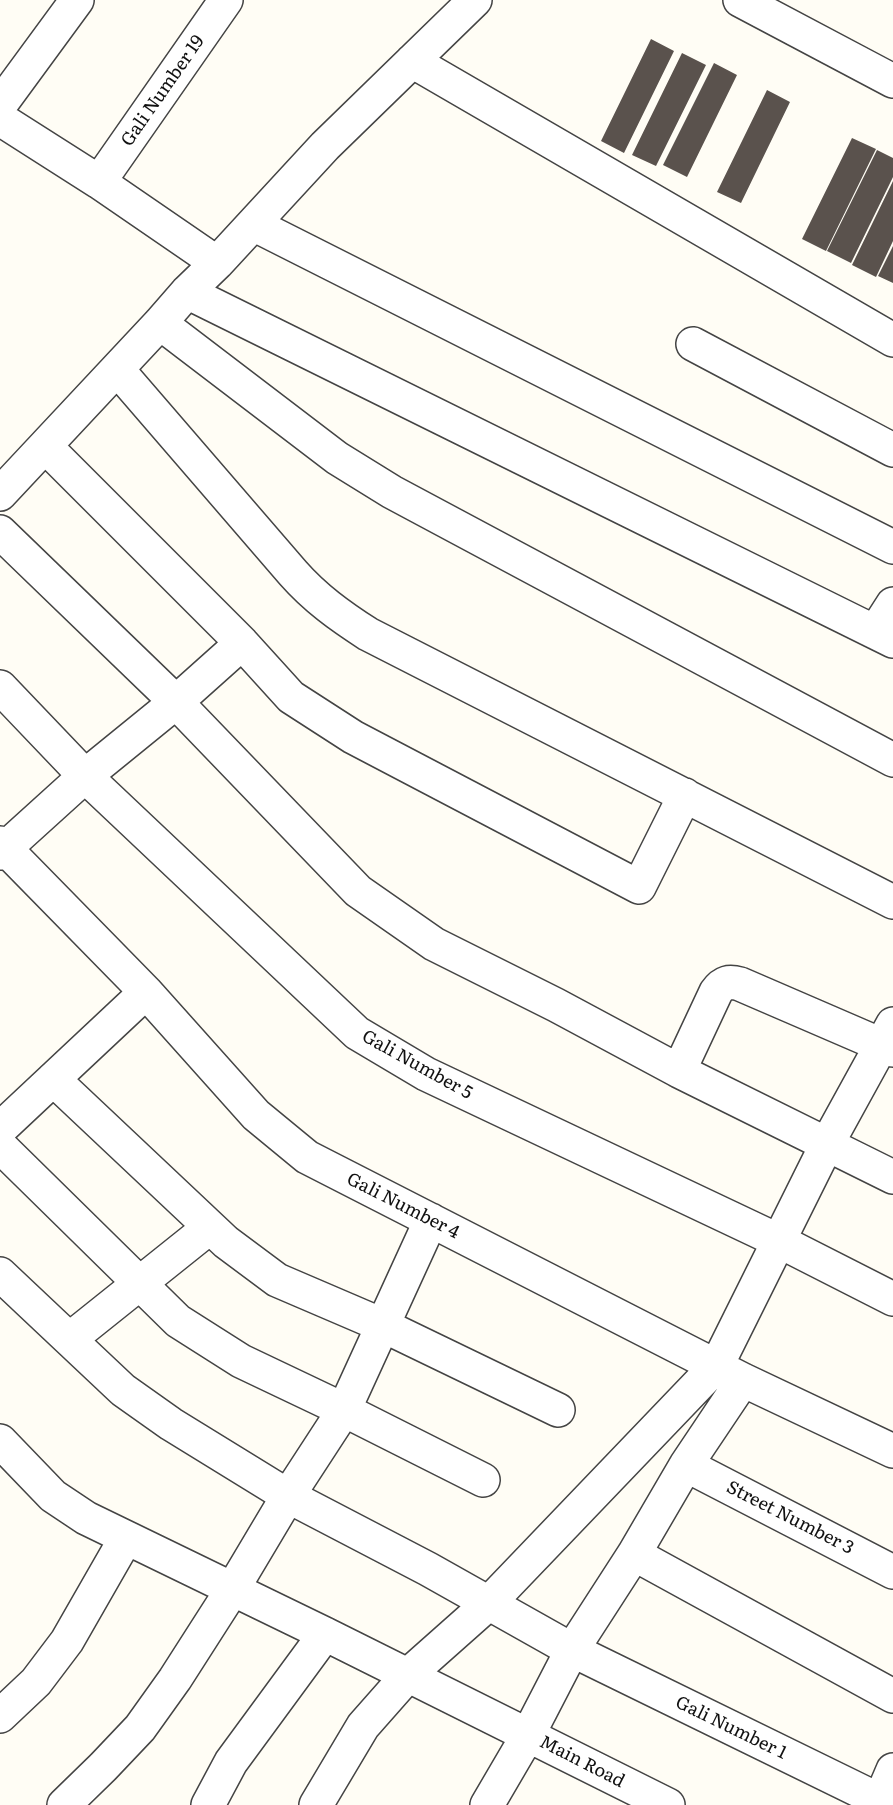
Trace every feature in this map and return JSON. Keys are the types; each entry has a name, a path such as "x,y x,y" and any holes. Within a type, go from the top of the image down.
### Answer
{"street":[{"path":"77,0 4,124 99,182 216,263"},
{"name":"Gali Number 19","path":"99,182 226,0"},
{"path":"0,494 160,323 186,292 325,146 475,0"},
{"path":"740,0 893,81"},
{"path":"412,61 893,340"},
{"path":"253,224 893,547"},
{"path":"186,292 884,637 893,604"},
{"path":"160,323 337,458 392,492 893,760"},
{"path":"693,344 893,450"},
{"path":"117,369 309,592 333,611 368,634 893,902"},
{"path":"45,446 242,643 291,697 353,737 639,887 685,795"},
{"path":"0,532 176,702 352,885 385,911 434,944 556,1005 679,1071 893,1177"},
{"path":"2,848 85,776 176,702 242,643"},
{"name":"Gali Number 5","path":"0,687 85,776 357,1033 426,1074 779,1241 893,1299"},
{"name":"Gali Number 4","path":"2,848 146,992 256,1115 307,1157 730,1373 893,1451"},
{"path":"487,1805 528,1735 572,1650 634,1554 686,1465 730,1373 779,1241 827,1144 889,1039 730,982 721,985 716,992 679,1071"},
{"path":"0,1129 146,992"},
{"path":"53,1079 210,1227 277,1280 382,1325 558,1410"},
{"path":"0,1146 178,1321 241,1361 483,1480"},
{"path":"64,1805 140,1728 175,1679 232,1590 288,1496 344,1410 431,1220"},
{"path":"70,1339 210,1227"},
{"name":"Gali Number 1","path":"0,1274 123,1390 171,1424 288,1496 428,1569 572,1650 882,1803"},
{"path":"316,1805 363,1726 408,1675 488,1604 730,1373"},
{"name":"Main Road","path":"0,1441 53,1496 86,1518 668,1805"},
{"name":"Street Number 3","path":"686,1465 893,1572"},
{"path":"0,1716 36,1682 67,1641 126,1538"},
{"path":"634,1554 893,1696"},
{"path":"208,1805 231,1762 325,1634"},
{"path":"882,1803 893,1770"}],"building":[{"path":"651,39 674,51 624,153 601,141"},
{"path":"682,53 706,65 656,166 632,155"},
{"path":"714,63 737,75 687,177 663,165"},
{"path":"767,90 790,102 741,203 717,192"},
{"path":"852,138 876,149 826,251 802,239"},
{"path":"877,150 893,158 893,177 851,263 827,251"},
{"path":"893,181 893,241 876,277 852,265"},
{"path":"893,246 893,283 878,276"}]}
